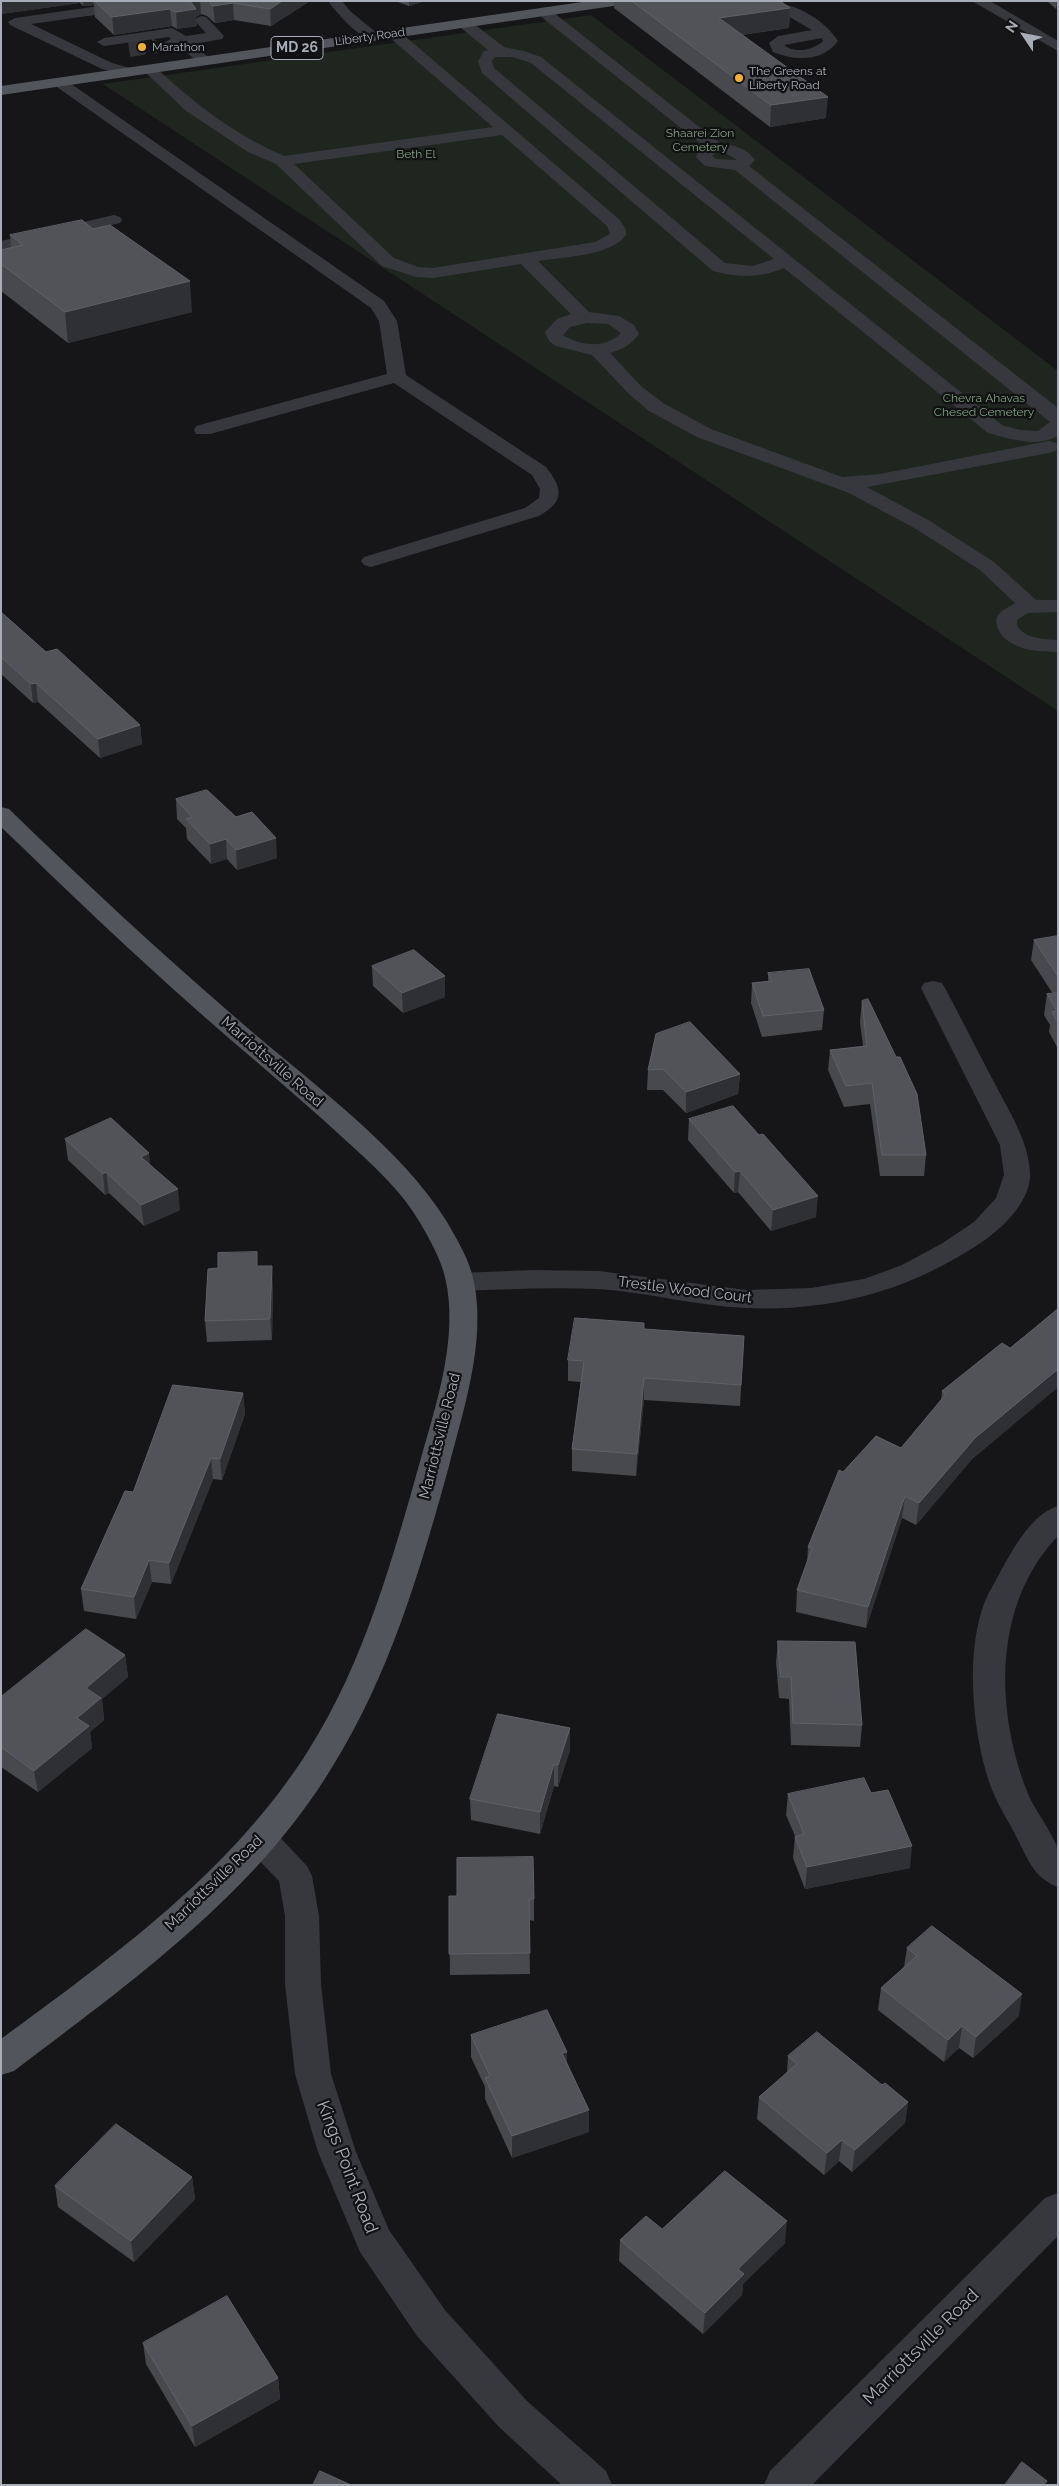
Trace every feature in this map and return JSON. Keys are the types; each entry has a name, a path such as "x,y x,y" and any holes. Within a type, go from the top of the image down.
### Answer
{"main road":[{"name":"Liberty Road","path":"1,91 620,1"},
{"name":"Marriottsville Road","path":"1,814 178,981 318,1101 397,1174 434,1223 448,1250 460,1282 461,1327 449,1407 416,1527 378,1644 351,1702 324,1752 297,1795 261,1840 218,1883 118,1971 1,2060"}],"street":[{"path":"9,22 166,1"},
{"path":"335,1 345,14 373,37"},
{"path":"769,1 795,13 823,33"},
{"path":"979,1 1058,47"},
{"path":"544,12 715,147 705,152 704,157 711,163 740,166 1053,413 1058,419"},
{"path":"111,47 186,45 217,36 201,20"},
{"path":"9,22 88,55 107,66 128,72"},
{"path":"465,24 499,51"},
{"path":"88,55 111,47 172,32 205,62"},
{"path":"1038,35 1058,32"},
{"path":"150,69 191,108 254,149 282,160 388,262 403,268 433,273 598,246 612,241 618,235 618,230 614,224 394,34"},
{"path":"156,45 186,45"},
{"path":"111,47 128,72"},
{"path":"786,260 776,266 744,273 719,267 487,70 486,61 489,54 499,51 512,51 536,60 786,260 995,429 1050,442"},
{"path":"59,82 378,305 388,321 397,376 539,472 548,481 549,500 532,512 371,561"},
{"path":"282,160 506,130"},
{"path":"1,246 114,220"},
{"path":"525,258 585,318"},
{"path":"585,318 613,320 628,329 630,334 626,340 619,344 597,348 571,346 555,337 554,332 557,326 565,322 585,318"},
{"path":"597,348 635,390 656,407 704,432 856,489 923,525 986,566 1030,606"},
{"path":"203,430 397,376"},
{"path":"1050,442 1048,434 1058,424"},
{"path":"839,483 880,480 1050,442"},
{"path":"1058,606 1030,606 1013,611 1007,617 1005,624 1008,631 1016,638 1031,643 1058,646"},
{"name":"Trestle Wood Court","path":"460,1282 534,1279 599,1280 746,1299 810,1297 869,1287 912,1271 951,1250 984,1228 1009,1201 1017,1175 1013,1146 933,988"},
{"path":"1058,1518 1034,1542 1002,1597 989,1651 991,1723 1010,1792 1045,1859 1058,1873"},
{"name":"Kings Point Road","path":"261,1840 295,1876 302,1916 303,1984 313,2074 337,2152 374,2240 431,2323 513,2414 592,2485"},
{"name":"Marriottsville Road","path":"784,2485 1058,2210"}],"green space":[{"name":"Beth El","path":"591,15 1058,371 1058,711 103,84"}],"building":[{"path":"95,1 193,1 191,2 196,9 176,12 170,9 112,17"},
{"path":"209,1 282,1 270,9 233,3 213,6"},
{"path":"632,1 780,1 790,8 719,18 828,97 771,105"},
{"path":"82,220 93,229 110,225 190,281 65,312 1,264 1,250 23,245 10,235"},
{"path":"1,612 46,652 57,649 140,725 98,739 36,683 31,684 1,657"},
{"path":"207,790 236,817 252,812 276,838 236,850 226,839 210,844 186,819 192,817 176,799"},
{"path":"1058,936 1058,976 1034,940"},
{"path":"414,950 445,976 402,993 372,966"},
{"path":"809,969 824,1010 763,1016 752,983 772,981 768,973"},
{"path":"1058,993 1058,1023 1052,1012 1057,1011 1047,994"},
{"path":"868,999 896,1057 900,1057 917,1094 926,1155 882,1155 872,1083 846,1086 830,1050 867,1046 862,1001"},
{"path":"690,1022 740,1074 686,1092 663,1069 648,1070 656,1034"},
{"path":"733,1106 759,1135 763,1134 818,1196 773,1210 740,1171 735,1172 689,1119"},
{"path":"111,1118 149,1153 141,1157 178,1189 141,1205 106,1172 103,1174 65,1139"},
{"path":"257,1252 257,1266 272,1266 270,1319 205,1321 208,1269 218,1268 218,1253"},
{"path":"1058,1309 1058,1369 975,1438 919,1503 905,1496 868,1607 797,1590 812,1548 808,1547 839,1470 843,1472 876,1436 901,1448 946,1394 942,1391 1002,1343 1010,1348"},
{"path":"575,1318 644,1323 644,1329 744,1336 741,1385 644,1378 637,1454 572,1449 584,1361 568,1360"},
{"path":"173,1385 243,1393 220,1459 211,1458 169,1563 149,1560 134,1597 81,1589 125,1491 133,1492"},
{"path":"86,1629 125,1655 86,1688 101,1698 77,1718 89,1726 34,1771 1,1747 1,1697"},
{"path":"778,1641 855,1642 862,1725 793,1723 791,1677 781,1677"},
{"path":"498,1714 570,1728 558,1765 554,1764 540,1812 470,1799"},
{"path":"864,1778 871,1793 888,1790 912,1846 807,1867 795,1837 804,1834 788,1794"},
{"path":"533,1857 534,1899 529,1899 530,1953 449,1954 449,1896 457,1896 457,1858"},
{"path":"932,1926 1022,1994 976,2037 962,2026 948,2040 881,1988 917,1956 907,1948"},
{"path":"547,2010 567,2052 562,2053 589,2110 512,2136 485,2078 490,2076 471,2035"},
{"path":"817,2032 882,2085 885,2083 908,2102 855,2150 842,2140 827,2153 759,2097 797,2064 788,2056"},
{"path":"116,2124 192,2177 131,2241 55,2186"},
{"path":"725,2171 787,2221 738,2269 744,2274 705,2313 620,2240 646,2216 662,2229"},
{"path":"227,2296 278,2378 192,2426 143,2343"},
{"path":"1022,2462 1047,2481 1044,2485 1005,2485"},
{"path":"320,2471 351,2485 313,2485"}],"tunnel":[{"path":"129,49 156,45"}],"place":[{"name":"Marathon","path":"142,47"},
{"name":"The Greens at Liberty Road","path":"739,78"}],"park label":[{"name":"Shaarei Zion Cemetery","path":"700,140"},
{"name":"Chevra Ahavas Chesed Cemetery","path":"984,405"}]}
